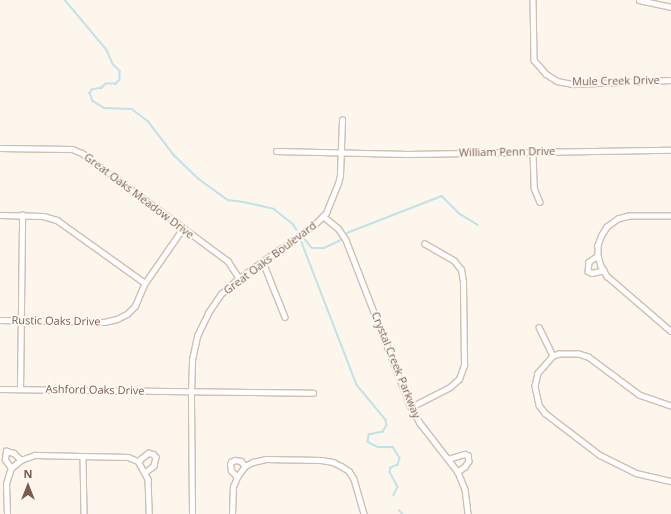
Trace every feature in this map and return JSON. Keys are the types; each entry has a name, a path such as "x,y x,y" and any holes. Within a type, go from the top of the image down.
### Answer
{"street":[{"name":"Mule Creek Drive","path":"533,0 534,60 546,74 557,81 573,84 671,80"},
{"path":"639,0 671,7"},
{"name":"Great Oaks Boulevard","path":"192,514 190,391 192,360 197,336 208,313 221,294 239,278 314,225 323,216 338,184 342,153 342,120"},
{"name":"Great Oaks Meadow Drive","path":"0,148 72,149 82,153 228,261 239,278"},
{"name":"William Penn Drive","path":"276,151 408,154 671,150"},
{"path":"533,152 534,188 540,202"},
{"path":"0,215 43,216 57,220 145,283"},
{"path":"20,389 22,216"},
{"name":"Crystal Creek Parkway","path":"323,216 338,228 346,240 411,407 420,423 458,472 465,489 468,514"},
{"path":"671,216 629,216 618,219 607,226 598,245 598,256 604,270 671,331"},
{"name":"Rustic Oaks Drive","path":"0,320 104,322 117,319 127,314 134,306 145,283 183,228"},
{"path":"411,407 450,387 459,379 464,365 463,282 461,270 454,261 425,244"},
{"path":"598,256 589,262 588,271 592,273 604,270"},
{"path":"263,262 285,317"},
{"path":"539,327 553,356"},
{"path":"671,406 639,395 588,358 570,353 553,356 538,373 535,386 539,405 545,413 600,455 636,473 671,481"},
{"name":"Ashford Oaks Drive","path":"0,389 313,393"},
{"path":"11,468 5,460 6,451 14,453 21,460"},
{"path":"138,461 148,453 153,454 156,457 154,466 145,473"},
{"path":"7,514 6,484 11,468 21,460 35,455 128,457 138,461 148,479 149,514"},
{"path":"448,459 460,455 468,455 469,461 465,467 458,472"},
{"path":"83,456 84,514"},
{"path":"232,514 233,487 237,477 246,466 259,460 266,459 333,462 349,472 354,478 364,514"},
{"path":"237,477 231,471 231,462 235,460 240,461 246,466"}],"waterway":[{"path":"65,0 107,50 113,64 120,71 120,80 116,84 106,84 102,88 92,90 90,93 93,101 104,108 132,109 148,121 174,155 199,179 228,200 274,209 293,224 297,230"},
{"path":"347,233 442,196 460,214 478,225"},
{"path":"304,238 312,248 324,248 341,240"},
{"path":"301,240 357,385 386,420 387,425 383,432 369,435 368,442 378,447 393,447 400,458 398,465 391,468 390,472 398,487 394,495"},
{"path":"399,510 403,514"}]}
